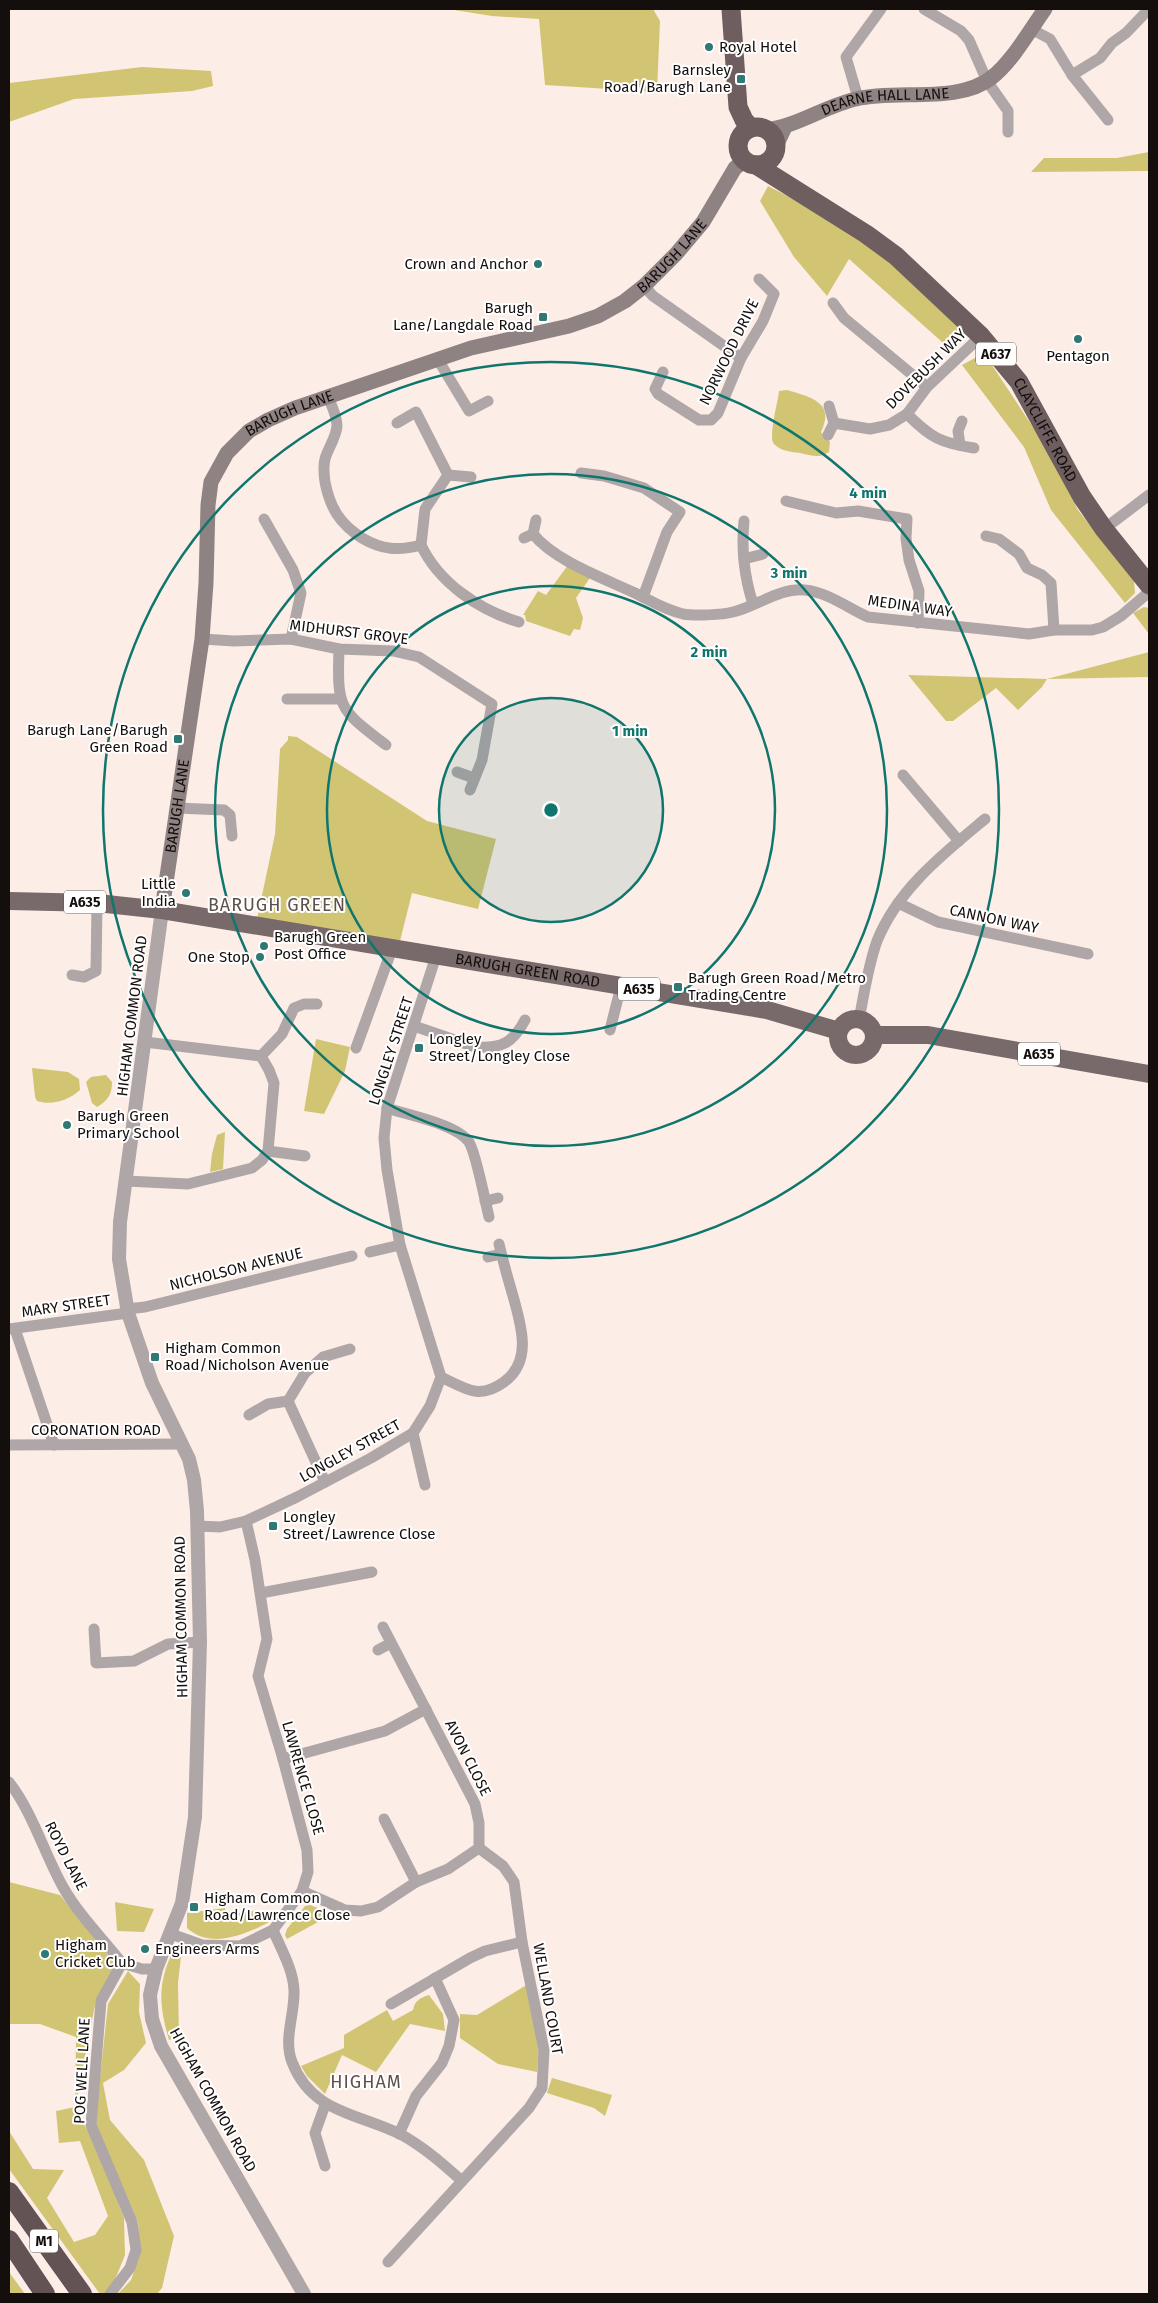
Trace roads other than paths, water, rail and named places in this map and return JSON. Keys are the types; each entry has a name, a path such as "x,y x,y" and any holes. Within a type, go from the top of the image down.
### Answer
{"highway":[{"name":"A637","path":"733,11 738,107 744,120 761,145"},
{"name":"CLAYCLIFFE ROAD","path":"761,145 782,182 866,234 896,256 981,336 1019,382 1082,497 1104,529 1149,584"},
{"name":"M1","path":"9,2192 80,2292"},
{"name":"M1","path":"9,2240 45,2294"}],"main road":[{"name":"DEARNE HALL LANE","path":"761,145 827,108 858,98 952,92 969,89 987,81 1010,57 1045,9"},
{"name":"BARUGH LANE","path":"162,910 202,639 208,505 211,482 227,453 249,431 276,416 437,358 471,348 569,326 598,316 625,301 644,286 676,254 702,222 735,168 761,145"},
{"name":"A635","path":"9,901 97,902 162,910"},
{"name":"BARUGH GREEN ROAD","path":"162,910 767,1010 839,1030"},
{"path":"859,1020 870,1026 874,1035 874,1041 868,1051 851,1055 840,1046 839,1030 846,1022 859,1020"},
{"name":"A635","path":"874,1035 928,1035 1149,1074"}],"street":[{"path":"858,98 846,56 881,9"},
{"path":"924,9 965,34 987,81 1008,111 1008,132"},
{"path":"1072,75 1100,58 1112,43 1126,33 1149,9"},
{"path":"1031,29 1050,39 1072,75 1108,120"},
{"name":"NORWOOD DRIVE","path":"663,372 656,384 655,389 658,394 699,420 711,420 718,413 741,358 763,321 774,294 759,279"},
{"path":"644,286 653,296 741,358"},
{"path":"833,303 844,318 927,387"},
{"name":"DOVEBUSH WAY","path":"834,422 870,429 889,426 906,414 927,387 981,336"},
{"path":"437,358 469,411 488,401"},
{"path":"328,397 337,426 325,460 324,473 328,497 335,514 349,530 366,540 391,550 405,550 421,545"},
{"path":"828,434 834,422 830,406"},
{"path":"397,423 414,408 448,475"},
{"path":"906,414 925,432 946,443 974,448"},
{"path":"960,446 958,431 962,422"},
{"path":"582,473 604,476 644,488 680,512 667,532 643,596"},
{"path":"448,475 425,509 421,545 428,560 441,577 482,606 500,616 519,622"},
{"path":"448,475 470,477"},
{"path":"1104,529 1149,495"},
{"path":"786,501 836,513 858,511 906,519 909,560 919,591 918,623"},
{"path":"264,519 293,570 301,593 291,638"},
{"name":"MEDINA WAY","path":"536,520 528,536 570,561 643,596 663,608 685,615 733,612 790,591 805,590 832,599 868,617 1008,634 1029,634 1054,630 1092,630 1103,627 1122,616 1149,592"},
{"path":"744,521 742,539 744,577 753,604"},
{"path":"986,536 999,539 1019,554 1027,568 1042,575 1051,583 1054,630"},
{"path":"744,559 763,554"},
{"name":"MIDHURST GROVE","path":"202,639 234,641 291,638 339,649 393,650 419,657 492,704 482,760 470,790"},
{"path":"339,649 338,689 340,700 346,712 356,723 386,746"},
{"path":"287,698 340,700"},
{"path":"457,772 474,778"},
{"path":"903,775 959,841"},
{"path":"176,808 224,810 230,815 232,836"},
{"path":"859,1020 873,954 884,927 898,903 922,874 985,819"},
{"path":"72,976 84,977 96,971 97,902"},
{"name":"CANNON WAY","path":"898,903 938,922 1088,954"},
{"name":"HIGHAM COMMON ROAD","path":"162,910 120,1222 119,1260 128,1311 152,1383 183,1444 194,1480 200,1642 195,1817 182,1903 156,1969 150,1996 152,2019 161,2046 304,2294"},
{"path":"356,1048 392,949"},
{"name":"LONGLEY STREET","path":"197,1526 220,1527 246,1521 325,1482 413,1433 430,1406 441,1377 400,1245 387,1170 384,1138 387,1108 436,956"},
{"path":"610,1030 621,986"},
{"path":"261,1056 282,1034 294,1008 304,1004 317,1004"},
{"path":"414,1026 476,1047 484,1047 511,1040 517,1035 525,1020"},
{"path":"145,1042 261,1056"},
{"path":"126,1181 188,1184 252,1168 268,1151 274,1083 261,1056"},
{"path":"387,1108 451,1129 465,1138 472,1150 489,1217"},
{"path":"268,1151 305,1156"},
{"path":"485,1202 498,1198"},
{"path":"370,1252 400,1245"},
{"path":"441,1377 471,1392 483,1393 497,1387 510,1378 518,1366 523,1349 523,1332 500,1249 488,1257"},
{"name":"NICHOLSON AVENUE","path":"128,1311 352,1256"},
{"name":"MARY STREET","path":"12,1329 128,1311"},
{"path":"12,1329 54,1445"},
{"path":"249,1415 268,1404 288,1401 305,1374 323,1357 350,1349"},
{"path":"288,1401 325,1482"},
{"path":"413,1433 425,1485"},
{"name":"CORONATION ROAD","path":"9,1445 183,1444"},
{"name":"LAWRENCE CLOSE","path":"171,1934 202,1945 240,1946 273,1930 302,1890 308,1872 307,1850 283,1759 258,1676 267,1638 261,1593 246,1521"},
{"path":"261,1593 372,1572"},
{"name":"AVON CLOSE","path":"383,1627 475,1804 479,1822 479,1848"},
{"path":"94,1629 96,1663 134,1662 168,1644 200,1642"},
{"path":"378,1650 391,1643"},
{"path":"283,1759 385,1731 426,1709"},
{"name":"ROYD LANE","path":"9,1782 43,1841 60,1881 71,1901 122,1963"},
{"path":"384,1819 416,1882"},
{"path":"302,1890 345,1910 361,1911 378,1907 416,1882 448,1869 479,1848"},
{"name":"WELLAND COURT","path":"388,2262 529,2108 542,2088 544,2050 522,1942 514,1882 503,1866 479,1848"},
{"path":"273,1930 292,1972 294,1991 288,2034 292,2061 304,2086 325,2105 399,2134 427,2150 462,2181"},
{"path":"391,2004 485,1951 522,1942"},
{"path":"122,1963 142,1969 156,1969"},
{"name":"POG WELL LANE","path":"110,2294 130,2268 136,2250 132,2222 91,2125 101,2001 122,1963"},
{"path":"399,2134 416,2096 442,2064 449,2046 454,2020 435,1978"},
{"path":"325,2105 315,2132 325,2166"}],"place":[{"name":"Royal Hotel","path":"709,47"},
{"name":"Barnsley Road/Barugh Lane","path":"741,79"},
{"name":"Crown and Anchor","path":"538,264"},
{"name":"Barugh Lane/Langdale Road","path":"543,317"},
{"name":"Pentagon","path":"1078,339"},
{"name":"Barugh Lane/Barugh Green Road","path":"178,739"},
{"name":"Little India","path":"186,893"},
{"name":"Barugh Green Post Office","path":"264,946"},
{"name":"One Stop","path":"260,957"},
{"name":"Barugh Green Road/Metro Trading Centre","path":"678,987"},
{"name":"Longley Street/Longley Close","path":"419,1048"},
{"name":"Barugh Green Primary School","path":"67,1125"},
{"name":"Higham Common Road/Nicholson Avenue","path":"155,1357"},
{"name":"Longley Street/Lawrence Close","path":"273,1526"},
{"name":"Higham Common Road/Lawrence Close","path":"194,1907"},
{"name":"Engineers Arms","path":"145,1949"},
{"name":"Higham Cricket Club","path":"45,1954"}],"district":[{"name":"BARUGH GREEN","path":"277,905"},
{"name":"HIGHAM","path":"366,2082"}]}
